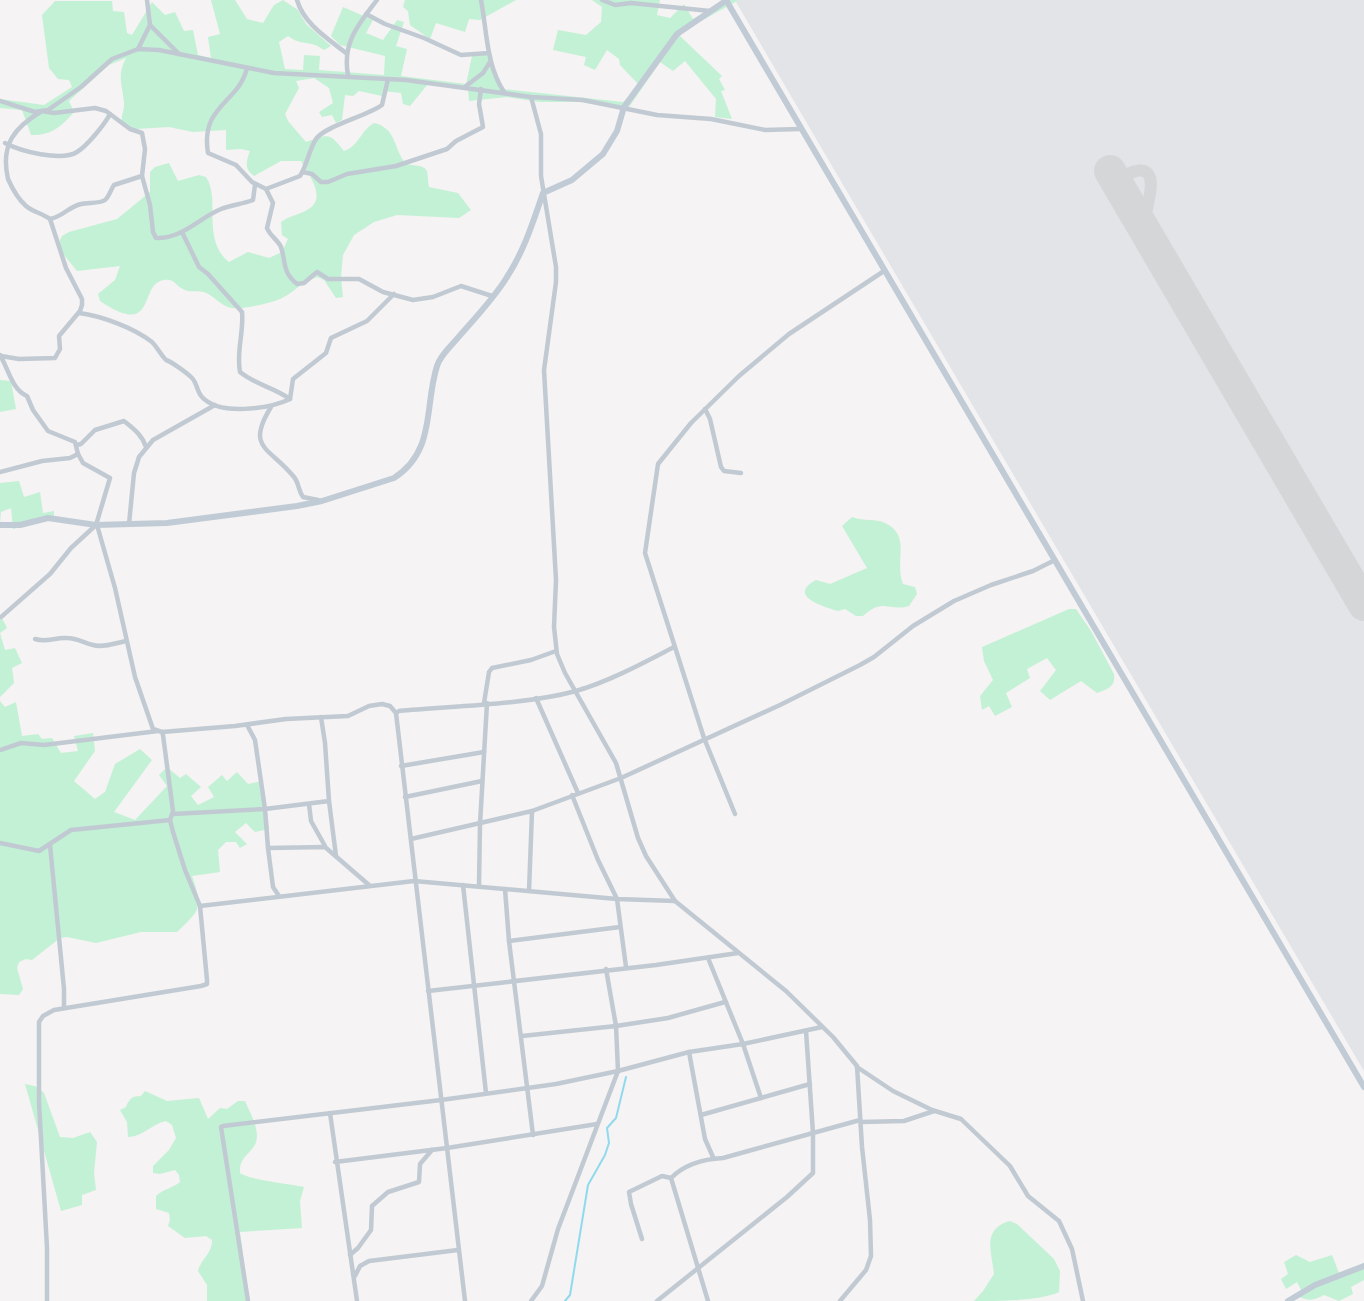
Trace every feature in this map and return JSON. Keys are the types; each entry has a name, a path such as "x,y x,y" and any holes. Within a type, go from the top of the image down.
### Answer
{"street":[{"path":"138,49 150,25 147,0"},
{"path":"297,0 304,17 346,52"},
{"path":"348,75 346,52 354,33 377,0"},
{"path":"481,0 490,61 504,92"},
{"path":"603,0 615,5 631,3 710,11"},
{"path":"662,0 666,6"},
{"path":"0,525 20,525 48,518 96,525 129,525 266,511 321,501 394,478 410,467 422,444 429,422 438,363 507,278 525,244 543,193 572,180 603,155 617,131 624,107 677,34 727,0 800,129 1364,1087"},
{"path":"366,14 461,55 489,53"},
{"path":"150,25 179,55"},
{"path":"142,176 114,185 102,202 83,203 50,219 27,207 20,199 0,160 5,143 16,128 42,111 60,104 112,59 138,49 274,73 348,75 466,86 531,97 583,100 657,115 711,119 765,130 800,129"},
{"path":"466,86 483,73 490,61"},
{"path":"247,68 239,85 219,106 213,117 209,127 208,153 236,165 256,185 265,189 292,180 303,172 317,138 349,119 382,105 388,79"},
{"path":"303,172 312,174 321,182 328,182 347,174 396,166 447,149 456,141 483,127 479,104 481,89"},
{"path":"531,97 541,134 543,193 556,275 544,370 556,580 556,651 575,691 598,726 616,763 646,856 675,901 786,991 849,1055 856,1066 893,1091 935,1111 967,1122 1010,1166 1028,1196 1059,1221 1072,1249 1083,1301"},
{"path":"0,100 35,112 54,113 95,108 110,114 130,130 142,133 145,149 142,176 156,238 182,232 219,209 253,200 256,185"},
{"path":"5,143 22,152 69,155 77,152 105,123 110,114"},
{"path":"265,189 274,208 267,228 281,248 281,256 290,278 297,284 304,283 317,272 328,279 359,279 383,292 413,300 422,300 461,286 492,296"},
{"path":"0,355 19,359 55,358 60,349 59,336 79,313 82,305 50,219"},
{"path":"182,232 199,267 242,312 238,350 240,372 262,387 272,388 290,398"},
{"path":"735,814 704,738 649,570 645,546 658,464 686,428 739,376 789,334 884,271"},
{"path":"290,398 293,379 326,352 331,338 367,321 395,294"},
{"path":"79,313 106,319 144,337 159,349 166,360 192,377 202,398 215,405 237,409 272,407 290,398"},
{"path":"0,355 16,388 20,394 27,396 48,431 77,445 78,454 88,467 110,478 96,525 71,548 50,574 1,617"},
{"path":"129,525 134,473 139,457 153,440 215,405"},
{"path":"272,407 260,425 261,442 293,476 303,497 321,501"},
{"path":"705,410 710,419 721,467 724,471 741,473"},
{"path":"77,445 95,430 124,421 144,439 146,448"},
{"path":"0,472 78,454"},
{"path":"96,525 150,722 153,729 160,731"},
{"path":"411,839 532,811 621,778 860,665 913,626 954,601 1055,560"},
{"path":"35,639 47,642 70,638 85,640 94,646 126,641"},
{"path":"396,713 536,698 575,691 615,676 674,646"},
{"path":"479,885 487,680 492,668 556,651"},
{"path":"536,698 578,793"},
{"path":"0,750 21,743 44,745 160,731 348,716 369,706 382,704 390,706 396,713 465,1301"},
{"path":"321,718 336,856"},
{"path":"247,724 255,740 273,887 279,896"},
{"path":"47,1301 39,1022 43,1016 64,1008 207,984 200,906 185,870 172,817 168,765 160,731"},
{"path":"401,766 484,752"},
{"path":"405,797 482,781"},
{"path":"572,795 617,899 626,967"},
{"path":"0,843 34,851 50,845 71,830 329,801"},
{"path":"309,804 311,821 325,847 369,886"},
{"path":"528,891 532,811"},
{"path":"50,845 64,1008"},
{"path":"268,848 325,847"},
{"path":"200,906 414,881 617,899 675,901"},
{"path":"463,885 486,1093"},
{"path":"505,888 533,1135"},
{"path":"509,941 620,927"},
{"path":"428,991 738,953"},
{"path":"708,958 743,1044 761,1098"},
{"path":"531,1301 542,1286 558,1229 618,1071 616,1026 606,969"},
{"path":"522,1036 668,1018 725,1002"},
{"path":"248,1301 221,1128 225,1125 441,1101 556,1084 689,1052 743,1044 822,1027"},
{"path":"657,1301 811,1177 815,1167 806,1031"},
{"path":"689,1052 705,1139 713,1157"},
{"path":"839,1301 866,1270 871,1255 856,1066"},
{"path":"701,1115 810,1084"},
{"path":"671,1178 684,1167 713,1157 723,1158 860,1121 904,1121 935,1111"},
{"path":"330,1113 357,1301"},
{"path":"335,1162 447,1148 598,1124"},
{"path":"350,1255 371,1230 372,1206 388,1192 419,1182 420,1164 432,1150"},
{"path":"642,1239 629,1192 654,1178 671,1178"},
{"path":"671,1178 708,1301"},
{"path":"354,1284 355,1274 360,1266 369,1261 458,1250"},
{"path":"1288,1301 1318,1284 1364,1266"}],"shaded area":[{"path":"1364,0 1364,1071 736,2"}],"green space":[{"path":"211,0 235,0 247,19 263,23 274,5 283,0 298,10 306,24 331,46 324,50 288,36 279,42 285,69 303,70 304,55 320,56 319,70 384,75 385,56 340,45 331,36 343,7 373,20 366,33 383,40 397,20 404,22 396,46 407,49 401,76 466,84 472,56 492,54 494,71 504,89 623,102 638,84 620,65 619,59 607,50 595,70 584,65 586,57 553,50 558,30 586,35 601,22 602,7 592,0 660,0 657,15 670,18 684,4 693,19 726,0 739,0 685,30 680,36 722,76 719,79 725,90 721,91 732,119 715,117 716,99 685,61 673,71 660,62 627,110 580,102 540,102 507,97 469,101 468,89 428,84 410,106 403,104 401,93 383,91 382,96 359,91 353,96 345,95 342,120 336,123 332,115 322,117 319,112 333,103 329,88 314,78 296,81 299,88 285,114 306,142 328,136 344,151 353,146 374,123 381,125 393,137 406,163 425,168 429,187 458,193 471,210 459,218 397,215 374,222 354,235 343,255 343,297 336,298 324,280 317,277 276,301 232,308 204,292 185,290 172,281 164,280 156,283 139,312 131,315 100,301 98,294 115,280 120,266 77,271 64,255 59,242 62,236 117,219 150,192 150,172 155,167 169,163 178,181 199,175 206,177 212,196 216,243 229,262 248,252 269,258 282,252 288,239 282,235 281,222 307,210 316,200 315,187 301,161 281,161 254,176 247,165 250,151 226,150 226,130 193,132 169,127 136,129 122,124 124,105 121,75 126,58 109,65 69,101 74,112 60,126 44,134 31,135 22,110 0,108 0,99 44,105 72,87 69,80 58,79 49,68 42,15 55,1 112,1 113,11 124,12 127,33 132,35 152,2 165,15 175,12 184,31 193,30 198,55 211,58 208,37 220,34"},
{"path":"405,0 516,0 480,20 469,19 465,32 436,23 430,39 410,25 408,11 403,7"},
{"path":"0,380 11,381 16,409 0,412"},
{"path":"19,481 24,497 40,492 43,513 54,511 54,519 13,529 11,508 1,512 0,523 0,483"},
{"path":"852,517 885,523 898,535 903,584 915,587 917,594 909,606 881,606 863,616 856,616 845,609 838,611 825,607 806,596 808,586 816,580 830,584 867,568 842,526"},
{"path":"1069,609 1076,609 1091,631 1114,674 1112,685 1097,693 1081,681 1050,700 1040,691 1056,670 1047,658 1027,669 1030,678 1006,693 1012,707 995,716 989,706 982,710 980,696 993,680 984,661 982,647"},
{"path":"0,614 7,628 0,633"},
{"path":"0,633 5,650 15,648 22,663 12,668 14,683 0,697"},
{"path":"0,701 5,707 16,702 22,736 38,734 42,739 52,738 61,753 78,751 74,736 93,733 95,751 74,781 95,799 105,792 115,764 140,749 152,760 114,812 135,820 167,786 159,775 167,767 180,778 186,774 201,787 191,796 198,805 214,797 208,787 222,775 227,781 237,772 248,784 262,781 269,829 255,832 246,823 235,832 247,844 240,848 236,842 226,842 218,850 220,872 192,876 198,895 198,907 177,932 141,932 96,943 60,938 32,960 19,962 17,968 23,989 19,995 0,994"},
{"path":"25,1084 38,1087 44,1093 60,1137 73,1138 90,1132 97,1142 94,1173 96,1190 82,1195 82,1205 61,1211"},
{"path":"145,1091 167,1101 199,1098 208,1119 220,1108 227,1109 238,1101 245,1101 255,1125 257,1138 242,1162 240,1173 261,1180 304,1187 300,1201 302,1228 240,1232 249,1301 207,1301 207,1285 198,1271 212,1240 206,1236 185,1238 168,1226 169,1213 156,1209 156,1196 180,1182 175,1170 153,1173 153,1166 169,1150 176,1138 172,1125 166,1121 128,1137 127,1122 120,1110 126,1107 131,1098 141,1096"},
{"path":"1010,1221 1017,1224 1054,1259 1060,1271 1059,1292 1031,1299 974,1301 994,1274 990,1243 992,1236 1001,1225"},
{"path":"1296,1255 1310,1262 1332,1255 1339,1273 1364,1263 1364,1280 1351,1287 1353,1294 1339,1301 1324,1295 1311,1300 1297,1296 1284,1301 1301,1290 1297,1282 1286,1289 1281,1279 1288,1274 1284,1262"}],"waterway":[{"path":"565,1301 570,1295 588,1185 605,1155 609,1143 607,1128 616,1118 626,1077"}],"taxiway":[{"path":"1138,219 1120,206 1116,189 1129,173 1144,171 1149,175 1151,183 1143,227"},
{"path":"1358,596 1364,601"}],"runway":[{"path":"1110,171 1364,605"}]}
